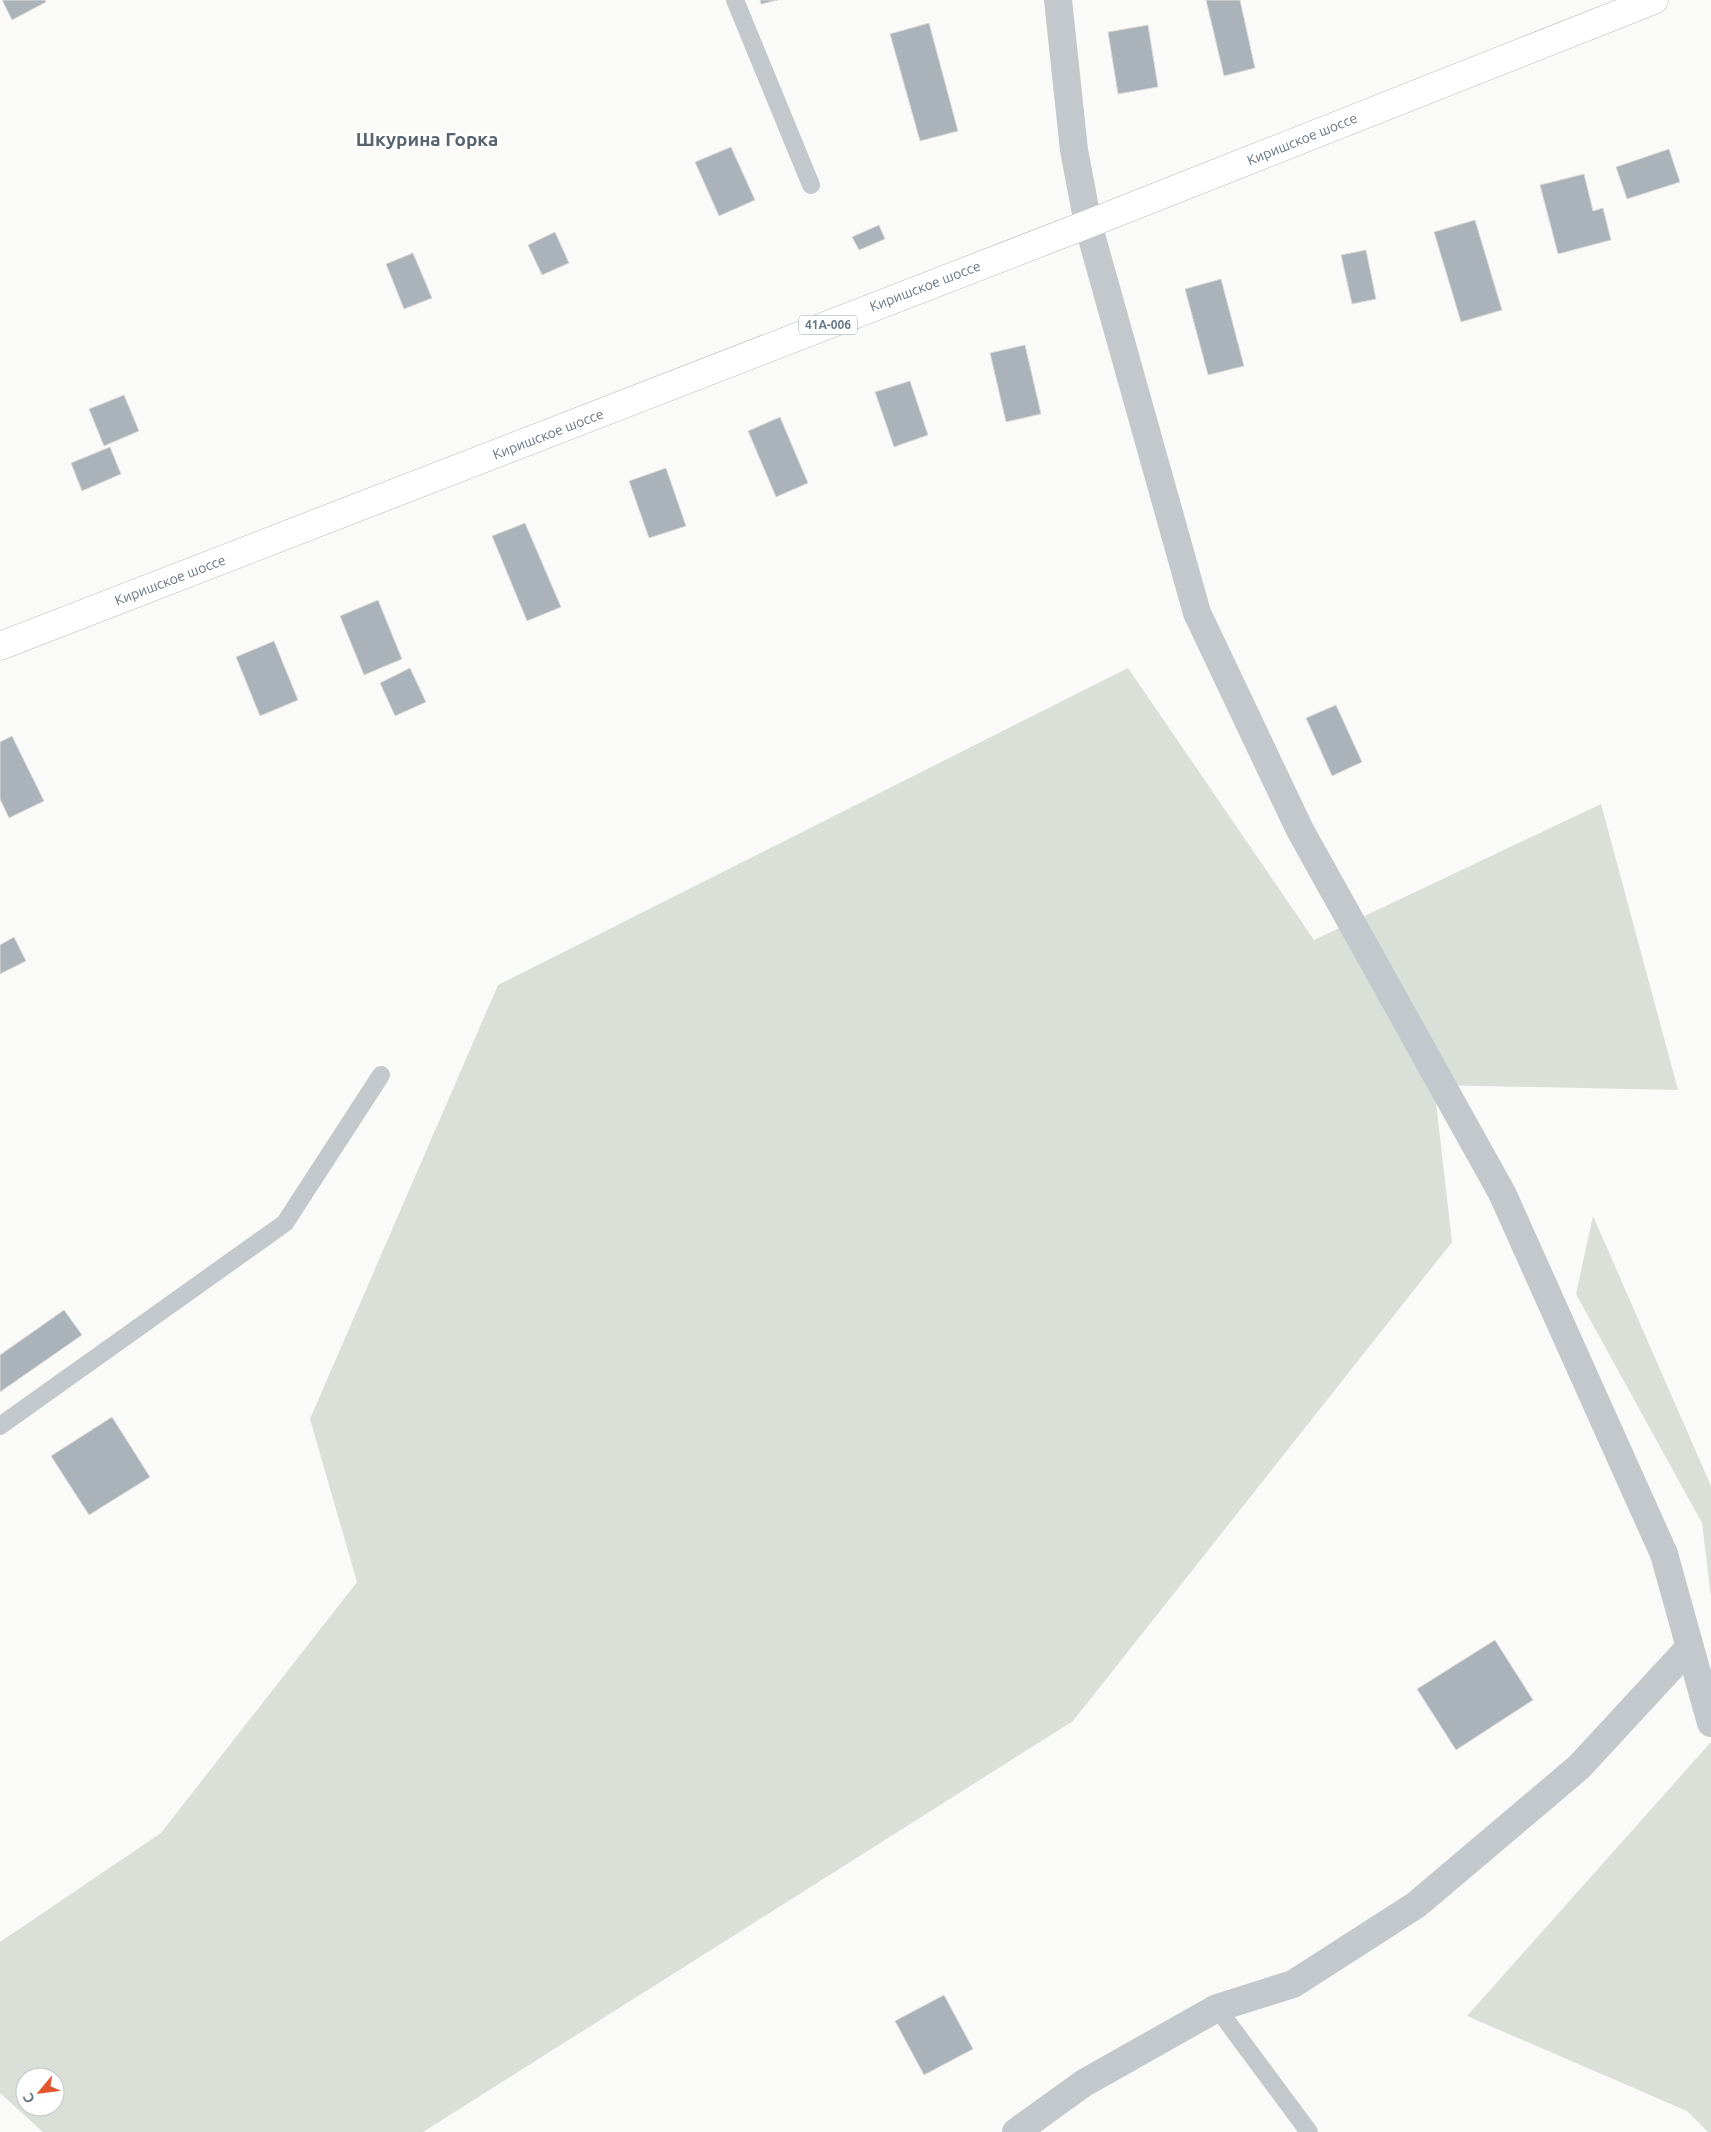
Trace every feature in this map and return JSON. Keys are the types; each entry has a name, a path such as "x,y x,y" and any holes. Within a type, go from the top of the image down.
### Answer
{"main road":[{"name":"Киришское шоссе","path":"0,646 1088,224 1654,0"}],"street":[{"path":"1058,0 1074,150 1088,224 1197,613 1300,830 1502,1193 1664,1554 1711,1723"},
{"path":"1016,2132 1084,2083 1217,2008 1293,1984 1416,1905 1579,1767 1689,1648"}],"lane":[{"path":"735,0 811,185"},
{"path":"0,1426 285,1223 381,1076"},
{"path":"1217,2008 1309,2132"}],"shaded area":[{"path":"1128,668 1314,940 1601,804 1678,1090 1434,1085 1452,1242 1073,1721 423,2132 43,2132 26,2117 65,2117 65,2067 15,2067 15,2107 0,2093 0,1942 161,1833 357,1582 310,1419 498,985"},
{"path":"1593,1216 1711,1486 1711,1597 1702,1523 1576,1294"},
{"path":"1711,1742 1711,2132 1708,2132 1687,2111 1467,2016"}],"building":[{"path":"2,0 45,0 46,2 12,20"},
{"path":"760,0 778,0 761,4"},
{"path":"1206,0 1240,0 1255,68 1224,76"},
{"path":"929,23 958,131 920,141 890,34"},
{"path":"1148,25 1158,87 1118,94 1108,32"},
{"path":"731,147 755,200 719,216 695,162"},
{"path":"1669,149 1680,182 1627,199 1616,167"},
{"path":"1584,174 1593,211 1603,208 1611,240 1558,254 1540,185"},
{"path":"1475,220 1502,310 1461,322 1434,232"},
{"path":"879,225 885,239 859,250 852,237"},
{"path":"555,232 569,263 542,275 528,245"},
{"path":"1366,250 1376,299 1352,304 1341,255"},
{"path":"413,253 432,298 404,309 386,264"},
{"path":"1221,279 1244,366 1208,375 1185,289"},
{"path":"1025,345 1041,414 1006,422 990,353"},
{"path":"910,381 928,435 894,447 875,392"},
{"path":"124,395 139,431 104,446 89,409"},
{"path":"780,417 808,483 776,497 748,431"},
{"path":"110,447 121,474 82,491 71,463"},
{"path":"666,468 686,526 649,538 629,481"},
{"path":"525,523 561,607 527,621 492,536"},
{"path":"378,600 402,659 364,675 340,616"},
{"path":"274,641 298,700 260,716 236,657"},
{"path":"410,668 426,702 395,716 380,683"},
{"path":"1336,705 1362,762 1332,776 1306,718"},
{"path":"12,736 44,801 9,818 0,799 0,742"},
{"path":"14,937 26,961 0,974 0,945"},
{"path":"64,1310 82,1335 0,1392 0,1355"},
{"path":"112,1417 150,1477 89,1515 51,1456"},
{"path":"1495,1640 1533,1700 1456,1750 1417,1689"},
{"path":"944,1995 973,2049 924,2075 895,2021"}],"district":[{"name":"Шкурина Горка","path":"427,139"}]}
